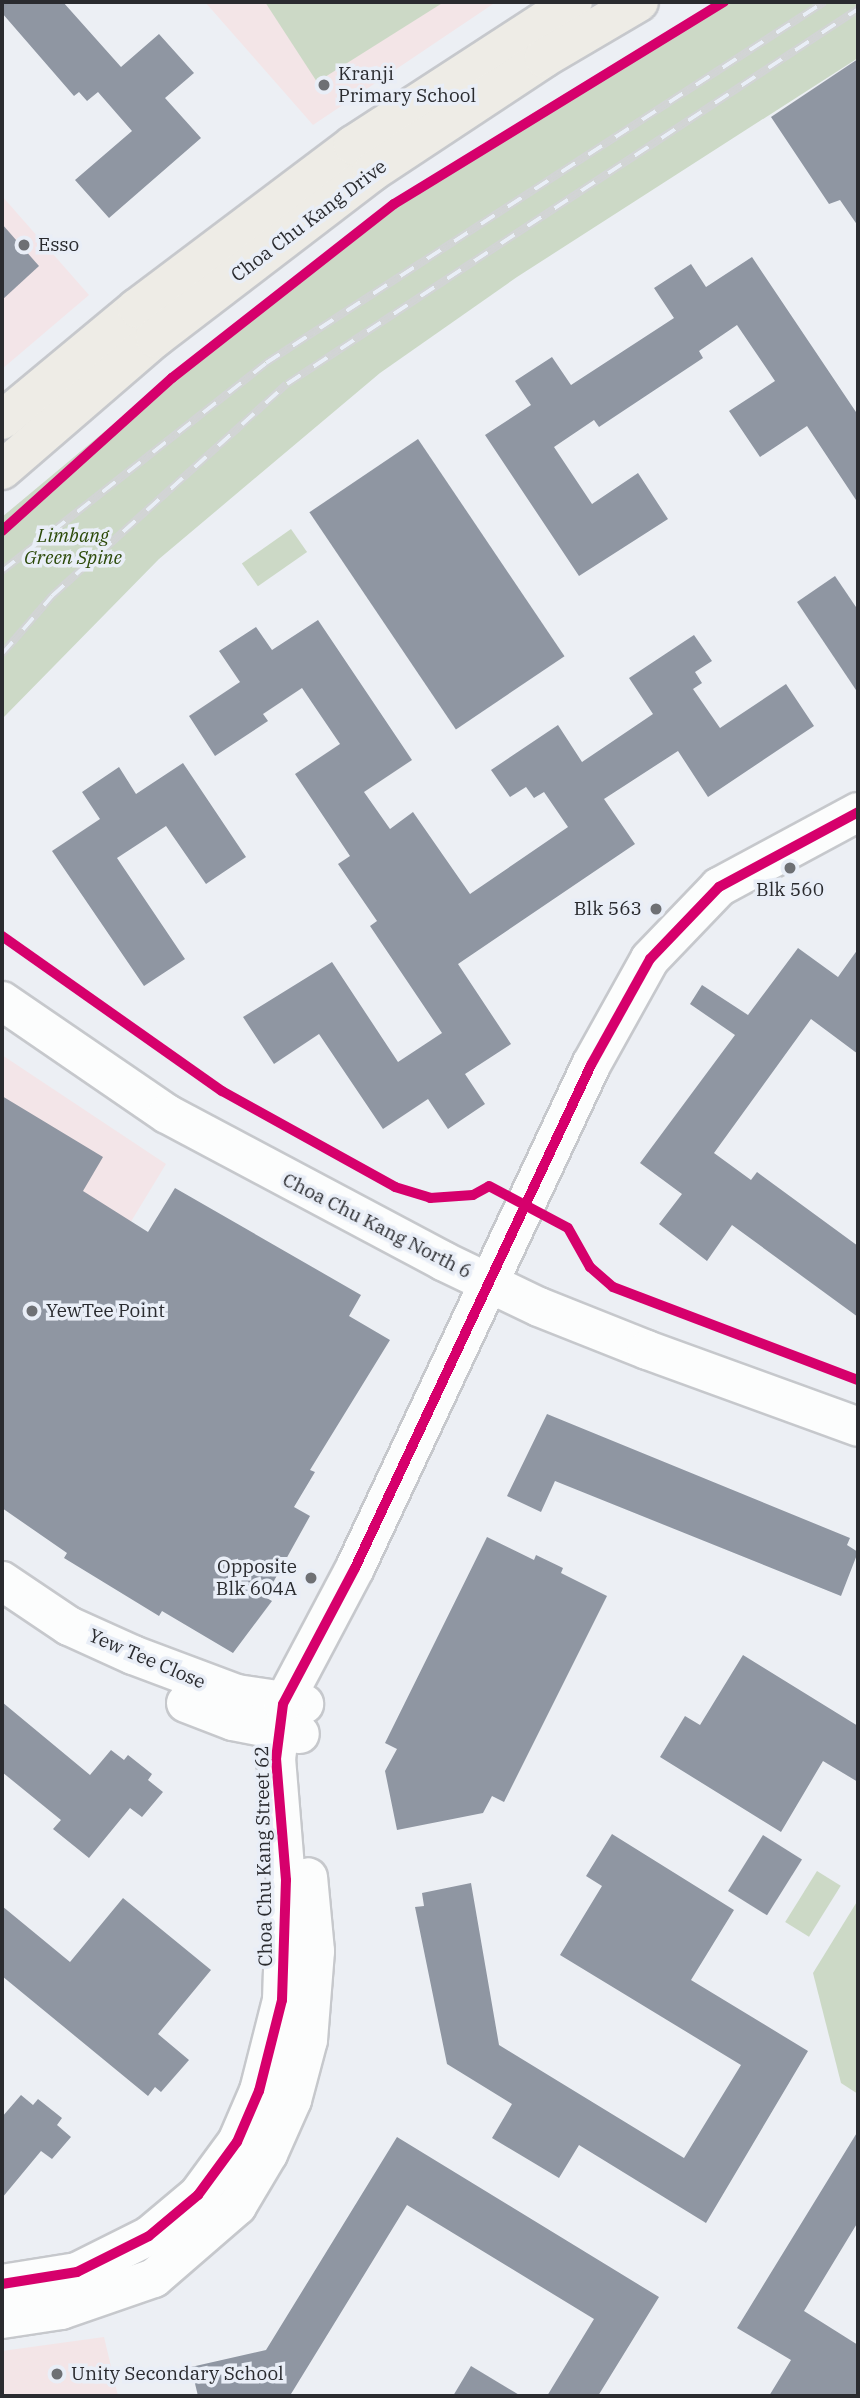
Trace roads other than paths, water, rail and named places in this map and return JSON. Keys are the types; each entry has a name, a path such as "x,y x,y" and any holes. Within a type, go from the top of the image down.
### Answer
{"main road":[{"name":"Choa Chu Kang Drive","path":"2,420 136,308 353,145 573,2"},
{"name":"Choa Chu Kang Drive","path":"2,470 155,338 372,172 544,58 639,2"}],"street":[{"name":"Choa Chu Kang Street 62","path":"2,2284 77,2272 149,2236 198,2195 237,2141 259,2091 282,2000 287,1952 276,1759 294,1710 489,1282 591,1065 650,959 719,887 858,812"},
{"name":"Choa Chu Kang North 6","path":"2,1001 167,1114 311,1194 489,1282 646,1350 858,1427"},
{"name":"Yew Tee Close","path":"2,1581 69,1626 133,1655 213,1687 294,1710"},
{"name":"Yew Tee Close","path":"2,1607 45,1640 88,1663 233,1721 294,1710"},
{"name":"Choa Chu Kang Street 62","path":"2,2319 61,2310 154,2278 237,2206 268,2154 292,2100 314,1998 315,1951 294,1710"}],"railway":[{"path":"2,571 266,363 824,2"},
{"path":"2,654 52,596 287,384 858,9"}],"place":[{"name":"Kranji Primary School","path":"324,85"},
{"name":"Esso","path":"24,245"},
{"name":"Blk 560","path":"790,868"},
{"name":"Blk 563","path":"656,909"},
{"name":"YewTee Point","path":"32,1311"},
{"name":"Opposite Blk 604A","path":"311,1578"},
{"name":"Unity Secondary School","path":"57,2374"}],"park label":[{"name":"Limbang Green Spine","path":"73,547"}]}
